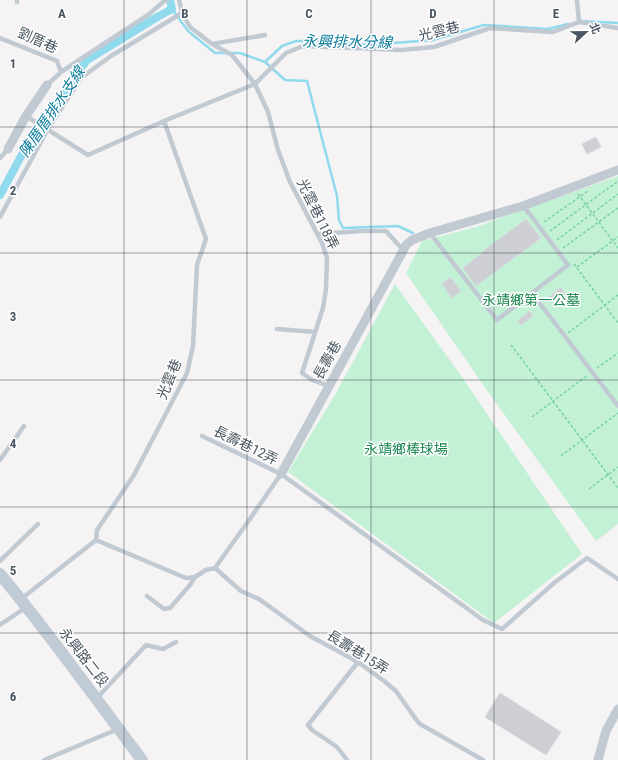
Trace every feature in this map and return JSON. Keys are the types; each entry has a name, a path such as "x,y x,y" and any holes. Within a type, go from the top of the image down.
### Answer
{"street":[{"path":"8,149 26,116 47,85"},
{"name":"長壽巷","path":"281,474 406,245 412,240 430,233 523,206 618,170"},
{"name":"永興路二段","path":"0,574 24,603 142,760"},
{"path":"598,760 606,730 618,709"}],"lane":[{"path":"179,0 182,12 190,27 212,44 265,35"},
{"path":"577,0 579,21"},
{"path":"47,85 61,72 148,15 164,1"},
{"path":"0,217 46,128 82,78 110,56 182,12"},
{"name":"光雲巷","path":"46,128 88,155 164,120 255,84 286,53 303,46 402,50 434,47 490,28 553,32 579,21 618,28"},
{"name":"劉厝巷","path":"0,38 57,61 61,72"},
{"name":"光雲巷118弄","path":"212,44 232,55 255,84 268,112 278,150 290,182 322,243 327,258 326,289 323,308 302,373 312,380 329,386"},
{"path":"26,116 46,128"},
{"name":"光雲巷","path":"0,625 96,540 98,530 134,475 187,373 193,346 197,265 206,239 164,120"},
{"path":"0,158 8,149"},
{"path":"430,233 496,320 568,265 546,234 523,206"},
{"path":"317,234 386,231 403,251"},
{"path":"532,293 618,406"},
{"path":"277,329 315,332"},
{"path":"0,460 24,426"},
{"name":"長壽巷12弄","path":"202,436 281,474 483,620 502,630 554,583 587,558 618,579"},
{"name":"長壽巷","path":"215,568 281,474"},
{"path":"0,561 38,524"},
{"path":"96,540 186,578 195,577"},
{"path":"147,596 164,609 170,608 195,577 206,570 215,568"},
{"name":"長壽巷15弄","path":"215,568 241,591 259,600 310,636 358,662 384,681 396,691 420,724 483,760"},
{"path":"97,699 146,645 163,649 176,642"},
{"path":"347,760 337,747 312,730 308,725 358,662"},
{"path":"44,760 119,728"}],"path":[{"path":"546,234 618,181"},
{"path":"539,226 579,195 590,190"},
{"path":"552,243 618,194"},
{"path":"579,195 618,248"},
{"path":"558,252 618,208"},
{"path":"577,267 618,237"},
{"path":"568,265 574,264 577,267 618,323"},
{"path":"564,336 618,296"},
{"path":"511,345 618,488"},
{"path":"532,417 618,353"},
{"path":"561,456 618,413"},
{"path":"589,489 618,467"}],"green space":[{"name":"永靖鄉第一公墓","path":"618,176 618,524 596,541 486,389 406,273 422,241 476,227"},
{"name":"永靖鄉棒球場","path":"395,284 462,377 582,554 494,623 288,472 335,395"}],"building":[{"path":"596,137 601,147 587,154 582,144"},
{"path":"526,219 541,238 476,286 463,268"},
{"path":"450,277 461,291 452,298 442,284"},
{"path":"561,287 564,292 552,301 549,297"},
{"path":"530,311 533,316 521,325 518,320"},
{"path":"500,693 561,732 546,755 485,717"}],"waterway":[{"name":"陳厝厝排水支線","path":"0,195 31,138 87,60 172,9 170,0"},
{"name":"永興排水分線","path":"172,9 188,31 215,53 240,53 265,62 282,46 296,41 333,41 368,45 433,40 484,25 548,29 568,24"},
{"name":"永興排水分線","path":"581,21 618,23"},
{"path":"265,62 285,80 307,81 337,196 339,220 343,228 398,226 413,233"}]}
